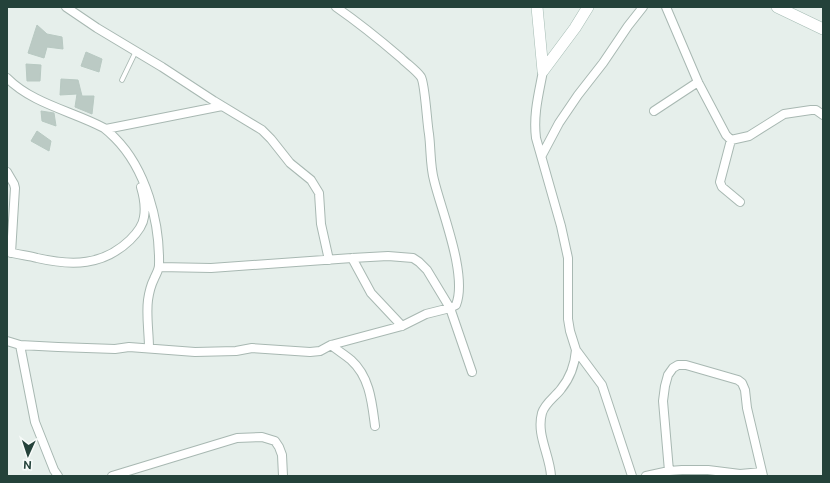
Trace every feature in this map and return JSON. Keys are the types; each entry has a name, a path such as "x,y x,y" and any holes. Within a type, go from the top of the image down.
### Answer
{"street":[{"path":"66,7 78,16 262,130 290,163 306,176 316,187 319,193 321,224 329,260"},
{"path":"78,16 80,7"},
{"path":"7,341 20,345 81,348 129,347 194,352 236,351 252,348 310,352 402,326 426,314 456,305 458,298 457,266 451,237 431,165 430,143 422,80 380,40 336,7"},
{"path":"537,7 543,71 535,110 534,124 536,138 542,155 568,258 568,319 570,331 576,350 602,385 632,476"},
{"path":"543,71 588,7"},
{"path":"542,155 570,106 643,7"},
{"path":"666,7 698,82 731,140 720,182 722,187 740,202"},
{"path":"777,7 823,29"},
{"path":"7,78 22,90 43,102 106,129 127,151 146,188 152,208 157,236 159,267 153,281 148,300 149,348"},
{"path":"654,111 698,82"},
{"path":"106,129 222,106"},
{"path":"731,140 749,136 784,114 816,110 823,115"},
{"path":"7,172 15,188 9,252 72,263 96,260 112,254 123,247 142,226 145,209 140,176"},
{"path":"159,267 211,268 403,256 417,260 427,270 450,308 472,372"},
{"path":"352,258 371,293 402,326"},
{"path":"20,345 35,422 54,470 58,476"},
{"path":"331,345 351,360 361,371 368,387 375,426"},
{"path":"551,476 540,432 542,412 566,381 575,361 576,350"},
{"path":"646,476 669,471 708,470 740,474 762,474 747,408 745,390 742,383 715,373 682,364 673,368 668,375 663,401 669,471"},
{"path":"112,476 237,438 262,437 275,441 279,447 282,455 284,476"}],"lane":[{"path":"122,80 136,51"}],"building":[{"path":"37,25 47,34 62,37 63,49 47,47 44,58 28,53"},
{"path":"86,52 102,59 99,72 81,66"},
{"path":"26,64 41,65 40,81 27,81"},
{"path":"61,79 78,80 82,96 94,96 92,114 75,107 77,94 60,95"},
{"path":"41,111 54,113 56,126 42,121"},
{"path":"37,131 51,141 49,151 31,141"}]}
